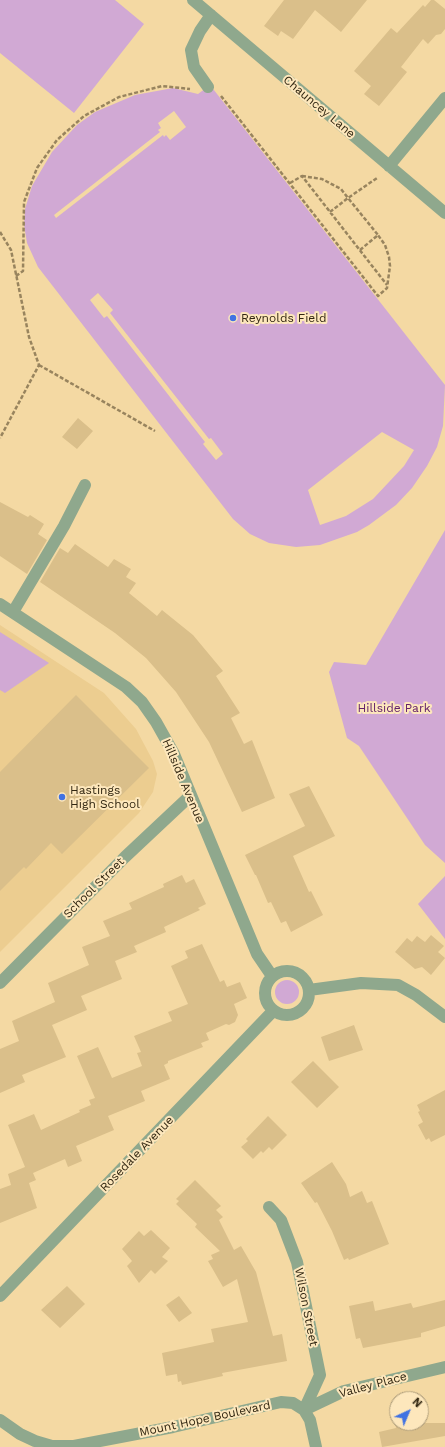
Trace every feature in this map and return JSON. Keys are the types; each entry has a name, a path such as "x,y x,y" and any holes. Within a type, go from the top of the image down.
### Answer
{"street":[{"name":"Chauncey Lane","path":"193,0 388,166 445,212"},
{"path":"207,86 194,67 191,50 200,31 211,15"},
{"path":"388,166 445,98"},
{"path":"12,612 64,526 85,485"},
{"name":"Hillside Avenue","path":"0,604 111,676 142,702 156,722 174,754 190,796 257,954 272,976"},
{"name":"School Street","path":"0,983 125,858 190,796"},
{"path":"285,971 293,972 305,979 309,990 306,1004 301,1010 287,1015 273,1011 267,1002 265,994 268,981 272,976 285,971"},
{"path":"309,990 361,982 398,985 416,995 445,1017"},
{"name":"Rosedale Avenue","path":"0,1296 273,1011"},
{"name":"Wilson Street","path":"269,1207 281,1220 297,1262 320,1375 304,1410"},
{"name":"Valley Place","path":"304,1410 344,1391 445,1367"},
{"name":"Mount Hope Boulevard","path":"0,1420 20,1434 35,1441 52,1446 74,1446 173,1427 281,1402 293,1403 304,1410"},
{"path":"304,1410 310,1420 316,1447"}],"path":[{"path":"16,276 23,271 24,202 37,168 62,136 84,116 119,97 162,86 173,86 199,91 210,82 378,296 388,286 389,257 385,245 378,235 341,189 331,182 302,176 290,183"},
{"path":"302,176 388,286"},
{"path":"330,212 377,178"},
{"path":"0,232 11,250 29,337 39,366 155,431"},
{"path":"360,250 378,235"},
{"path":"0,438 39,366"}],"shaded area":[{"path":"0,625 104,693 136,729 153,761 157,774 153,792 139,813 0,952"}],"green space":[{"path":"0,0 115,0 144,24 74,113 0,53"},
{"path":"210,85 445,385 443,426 437,447 427,466 412,488 396,505 369,525 357,532 320,545 296,547 269,543 250,534 233,519 38,267 27,243 24,225 25,209 32,186 52,152 77,125 95,112 135,95 173,88 198,94","holes":["174,111 186,127 170,140 166,135 164,137 163,135 56,218 54,215 160,132 158,130 161,128 158,123","98,293 113,310 110,313 209,439 211,438 223,454 216,460 203,444 205,442 107,316 104,318 90,300","382,432 414,450 404,466 373,499 346,516 320,525 308,490"]},
{"name":"Hillside Park","path":"445,530 445,863 425,845 359,746 347,738 329,672 334,662 366,665"},
{"path":"0,632 49,663 5,693 0,690"},
{"path":"445,876 445,939 418,904"},
{"path":"287,980 296,983 299,992 296,1001 287,1004 278,1001 275,992 278,983"}],"building":[{"path":"284,0 367,0 341,32 315,10 293,39 281,31 278,36 264,26"},
{"path":"431,0 434,0 445,9 445,29 441,34 436,35 428,44 423,39 401,67 407,72 379,106 364,94 371,86 354,71 391,28 397,33 423,5 425,7"},
{"path":"78,418 93,431 77,449 62,437"},
{"path":"0,502 28,517 30,515 44,524 38,534 47,540 27,574 0,556"},
{"path":"75,544 108,567 114,559 131,569 126,577 136,583 129,593 157,616 162,610 193,635 223,671 216,676 240,713 231,718 244,744 252,740 275,798 242,812 209,742 176,692 146,658 115,633 40,582 60,548 68,553"},
{"name":"Hastings High School","path":"76,695 149,768 62,854 51,843 26,869 24,867 0,891 0,772"},
{"path":"309,786 335,836 293,856 309,892 311,891 323,915 291,932 286,921 281,923 271,902 268,903 256,875 245,855 305,826 289,794"},
{"path":"182,875 186,883 194,879 206,904 198,908 200,910 164,927 166,932 134,946 137,952 115,961 122,979 81,996 87,1010 52,1025 66,1057 22,1075 25,1082 0,1093 0,1049 19,1041 12,1021 55,1002 48,983 89,965 82,947 110,936 103,921 132,909 129,903 164,887 163,884"},
{"path":"431,935 444,946 438,952 445,958 431,975 422,967 415,969 395,952 407,938 412,942 417,936 425,942"},
{"path":"202,944 220,982 224,980 227,987 240,982 247,998 234,1004 238,1015 235,1022 229,1025 226,1024 206,1033 209,1040 201,1043 203,1047 168,1061 168,1063 164,1065 170,1079 141,1091 145,1101 108,1116 114,1130 76,1146 82,1161 68,1167 65,1159 33,1173 36,1180 29,1183 37,1208 0,1223 0,1189 11,1185 8,1174 25,1167 8,1125 34,1114 41,1130 80,1112 79,1110 91,1105 89,1100 95,1098 77,1056 98,1047 112,1078 142,1066 137,1053 141,1052 134,1036 172,1021 168,1012 188,1004 171,966 188,958 185,951"},
{"path":"354,1025 363,1050 329,1061 321,1037"},
{"path":"313,1061 339,1087 317,1108 291,1082"},
{"path":"445,1090 445,1135 431,1142 429,1138 426,1140 418,1125 423,1122 418,1112 420,1111 417,1105"},
{"path":"268,1116 287,1135 272,1150 269,1147 263,1153 261,1151 253,1159 241,1147 248,1141 246,1139"},
{"path":"332,1162 346,1184 350,1197 362,1191 367,1203 372,1201 389,1244 349,1260 348,1258 344,1260 332,1231 317,1202 315,1203 301,1183"},
{"path":"195,1180 221,1206 216,1210 223,1217 219,1220 234,1250 241,1246 256,1272 273,1336 282,1334 287,1361 222,1373 223,1376 182,1385 181,1381 178,1382 177,1374 166,1376 162,1353 214,1342 211,1329 248,1322 237,1279 223,1287 208,1261 213,1259 211,1255 220,1251 195,1227 197,1224 176,1204 179,1201 176,1199"},
{"path":"151,1230 170,1248 162,1257 168,1261 155,1274 151,1270 139,1283 127,1266 132,1261 122,1249 139,1231 144,1236"},
{"path":"67,1286 85,1304 60,1328 41,1310"},
{"path":"179,1296 192,1313 179,1322 166,1305"},
{"path":"445,1300 445,1326 421,1333 421,1337 363,1348 360,1338 356,1339 349,1306 373,1301 375,1311 411,1303 413,1308"},
{"path":"429,1423 445,1423 445,1436 382,1447 379,1432 389,1430 389,1431 429,1431"}],"place":[{"name":"Reynolds Field","path":"233,318"},
{"name":"Hastings High School","path":"62,797"}]}
